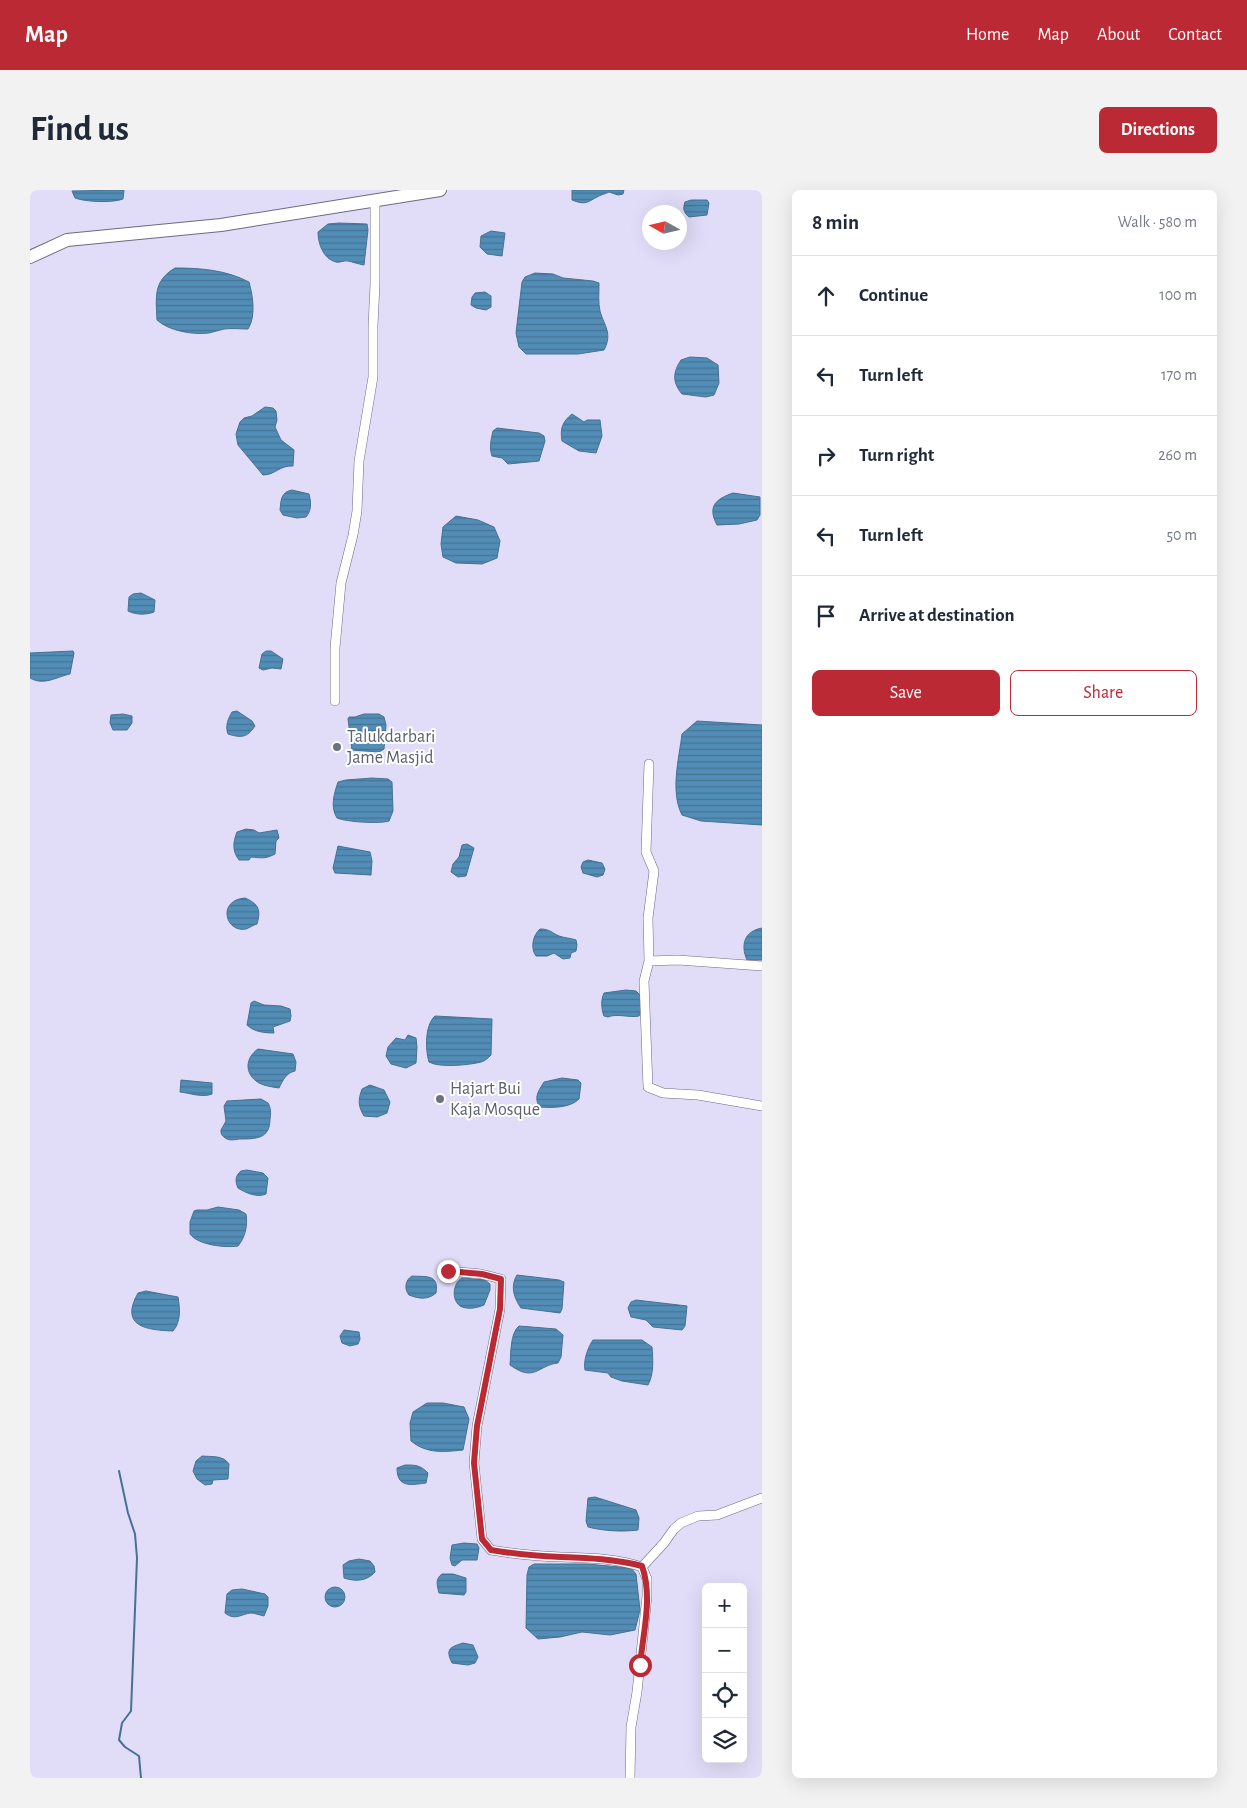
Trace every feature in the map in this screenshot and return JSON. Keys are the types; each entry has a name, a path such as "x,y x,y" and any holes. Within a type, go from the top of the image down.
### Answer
{"highway":[{"path":"30,257 67,240 221,225 440,190"}],"street":[{"path":"335,702 335,648 341,583 353,535 359,461 364,441 373,378 373,326 376,284 375,200"},
{"path":"649,764 646,852 654,871 648,918 649,962 644,981 648,1087 663,1093 698,1095 762,1106"},
{"path":"649,962 678,960 762,966"},
{"path":"448,1271 482,1274 501,1279 500,1309 477,1426 474,1463 482,1539 491,1550 516,1554 623,1561 642,1566"},
{"path":"642,1566 681,1523 698,1516 716,1515 762,1498"},
{"path":"630,1778 631,1727 637,1692 647,1596 647,1579 642,1566"}],"water":[{"path":"124,190 123,199 106,201 75,198 72,191"},
{"path":"572,190 624,190 623,194 618,195 609,192 583,203 572,200"},
{"path":"707,200 709,203 707,215 689,217 687,215 687,205 684,205 685,202"},
{"path":"328,224 367,224 364,265 346,261 336,262 328,258 322,250 318,232"},
{"path":"491,231 505,233 502,256 487,254 480,247 481,236"},
{"path":"175,268 213,270 249,282 253,300 253,313 248,329 224,329 209,333 189,333 168,327 157,320 156,297 159,284"},
{"path":"535,273 553,274 563,278 599,283 599,308 608,334 604,350 578,354 526,354 519,347 516,333 522,282 525,277"},
{"path":"485,292 491,296 491,307 486,310 471,305 472,297 475,293"},
{"path":"690,357 707,358 718,365 719,383 714,395 706,397 682,394 679,390 675,381 676,369 681,360"},
{"path":"265,407 273,408 276,411 277,420 275,427 281,440 294,450 293,466 263,475 238,445 236,434 240,422 244,418 252,416"},
{"path":"572,414 584,422 587,420 600,420 602,436 596,453 579,451 562,441 562,426"},
{"path":"497,428 539,433 544,436 545,441 539,461 508,464 502,458 492,456 491,440 493,431"},
{"path":"292,490 309,494 310,506 306,517 297,518 283,515 280,510 281,500 284,495"},
{"path":"733,493 760,497 760,515 757,520 739,524 717,525 713,513 715,504"},
{"path":"456,516 478,520 494,527 500,541 497,558 482,564 456,563 443,557 441,544 443,527"},
{"path":"141,593 155,600 154,612 141,614 128,611 129,597 133,594"},
{"path":"73,651 70,674 45,681 30,678 30,653"},
{"path":"266,651 271,651 283,659 281,669 263,670 259,668 262,654"},
{"path":"237,711 252,721 255,726 249,733 243,736 228,734 227,731 227,723 232,712"},
{"path":"123,714 132,716 132,723 127,730 113,730 110,723 111,715"},
{"path":"379,714 384,717 386,725 384,749 379,752 352,750 348,719 349,717"},
{"path":"697,721 762,725 762,825 701,821 682,815 678,806 676,785 682,734"},
{"path":"372,778 388,779 392,782 393,811 389,821 363,822 337,818 333,805 338,782"},
{"path":"246,829 259,833 277,830 279,838 276,841 275,854 261,858 251,857 249,860 239,860 234,850 235,839 237,832"},
{"path":"467,844 474,848 466,876 458,877 451,872 453,864 459,857 462,845"},
{"path":"338,846 370,852 372,861 371,875 335,873 333,868"},
{"path":"588,860 602,863 605,869 603,875 597,877 583,873 581,867 583,862"},
{"path":"245,898 258,908 258,919 257,924 246,929 239,929 229,921 227,910 230,904 236,900"},
{"path":"762,928 762,960 747,960 744,949 746,939 752,932"},
{"path":"540,929 576,940 576,951 571,953 570,958 563,959 554,953 547,956 536,956 533,942"},
{"path":"626,990 636,991 641,996 642,1008 639,1016 604,1016 602,998 604,993"},
{"path":"254,1001 264,1005 281,1006 290,1009 290,1021 273,1027 274,1033 256,1031 247,1025 251,1003"},
{"path":"435,1016 492,1019 491,1055 482,1062 470,1064 447,1065 429,1062 427,1038 429,1025"},
{"path":"408,1035 416,1038 416,1063 406,1068 391,1064 386,1056 388,1047 396,1038 405,1040"},
{"path":"258,1049 293,1054 296,1062 295,1071 287,1075 279,1088 259,1083 251,1075 248,1066 249,1061"},
{"path":"562,1078 578,1080 581,1083 579,1099 566,1106 540,1107 537,1097 544,1082"},
{"path":"181,1080 212,1083 212,1094 200,1095 180,1092"},
{"path":"370,1085 384,1090 390,1102 387,1113 377,1117 364,1116 360,1106 359,1100 362,1089"},
{"path":"261,1099 268,1103 271,1111 268,1131 265,1134 256,1138 233,1140 227,1139 222,1135 221,1130 226,1121 224,1106 227,1101"},
{"path":"247,1170 263,1173 268,1178 266,1194 255,1195 238,1188 236,1181 238,1175 241,1171"},
{"path":"218,1207 239,1210 246,1214 247,1223 245,1231 238,1246 212,1245 199,1241 190,1234 190,1222 194,1211"},
{"path":"517,1275 564,1282 560,1313 521,1308 516,1300 513,1288"},
{"path":"412,1276 427,1277 434,1280 436,1282 436,1293 430,1297 423,1298 409,1295 406,1285"},
{"path":"462,1278 485,1280 490,1284 490,1290 484,1305 469,1308 460,1306 457,1303 454,1291 459,1280"},
{"path":"146,1291 178,1297 179,1319 173,1331 145,1328 134,1320 132,1313 133,1304 138,1293"},
{"path":"636,1300 687,1306 685,1326 682,1330 653,1327 646,1320 631,1317 628,1308 631,1302"},
{"path":"519,1326 556,1329 563,1335 561,1357 558,1363 531,1373 525,1373 510,1365 512,1339"},
{"path":"344,1330 359,1332 360,1339 358,1344 350,1346 342,1343 340,1336"},
{"path":"593,1340 642,1340 652,1347 652,1372 648,1385 622,1381 611,1377 608,1373 585,1370 586,1354"},
{"path":"427,1403 443,1403 464,1407 469,1419 463,1450 429,1450 411,1441 410,1423 413,1412"},
{"path":"202,1456 217,1457 227,1461 229,1464 228,1479 213,1480 212,1484 205,1485 197,1479 193,1471 196,1461"},
{"path":"405,1465 423,1468 428,1473 426,1483 406,1484 402,1482 399,1479 397,1468"},
{"path":"595,1497 636,1510 639,1518 638,1530 613,1531 588,1527 586,1521 588,1498"},
{"path":"464,1543 477,1544 479,1548 477,1560 462,1560 455,1566 452,1565 450,1558 452,1545"},
{"path":"359,1559 370,1561 374,1566 375,1572 361,1580 344,1578 343,1565 349,1561"},
{"path":"534,1564 587,1564 631,1568 636,1574 640,1610 635,1630 610,1635 582,1632 538,1639 526,1628 527,1575 529,1567"},
{"path":"442,1574 453,1574 466,1578 466,1592 464,1595 439,1593 437,1580"},
{"path":"335,1587 342,1590 345,1597 342,1604 335,1607 328,1604 325,1597 328,1590"},
{"path":"242,1589 265,1594 268,1597 268,1606 264,1616 251,1613 232,1617 225,1613 227,1594 232,1590"},
{"path":"463,1643 473,1645 478,1657 475,1663 468,1665 452,1663 449,1655 450,1649"}],"waterway":[{"path":"119,1471 128,1513 135,1534 137,1558 131,1711 122,1723 119,1740 125,1747 139,1756 141,1778"}],"place":[{"name":"Talukdarbari Jame Masjid","path":"337,747"},
{"name":"Hajart Bui Kaja Mosque","path":"440,1099"}],"route":[{"path":"448,1271 482,1274 501,1279 500,1309 477,1426 474,1463 482,1539 491,1550 516,1554 595,1558 623,1561 642,1566 647,1579 647,1596 640,1665"}]}
